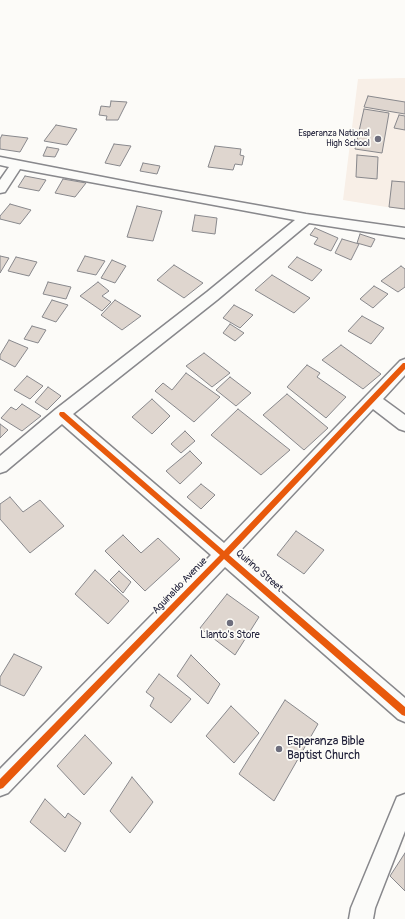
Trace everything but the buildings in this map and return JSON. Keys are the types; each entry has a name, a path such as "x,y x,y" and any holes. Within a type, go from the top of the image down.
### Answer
{"street":[{"path":"0,161 149,190 306,218 405,233"},
{"path":"0,189 17,164"},
{"path":"0,466 62,414 212,296 306,218"},
{"path":"371,227 405,245"},
{"name":"Aguinaldo Avenue","path":"0,784 225,554 405,365"},
{"path":"372,400 405,424"},
{"name":"Quirino Street","path":"62,414 225,554 405,712"},
{"path":"361,919 380,865 405,805"}],"shaded area":[{"name":"Esperanza National High School","path":"405,78 405,210 343,200 358,79"}],"cycle path":[{"path":"0,785 225,554 405,365"},
{"path":"62,414 405,712"}],"place":[{"name":"Esperanza National High School","path":"378,139"},
{"name":"Llanto's Store","path":"230,623"},
{"name":"Esperanza Bible Baptist Church","path":"279,749"}]}
